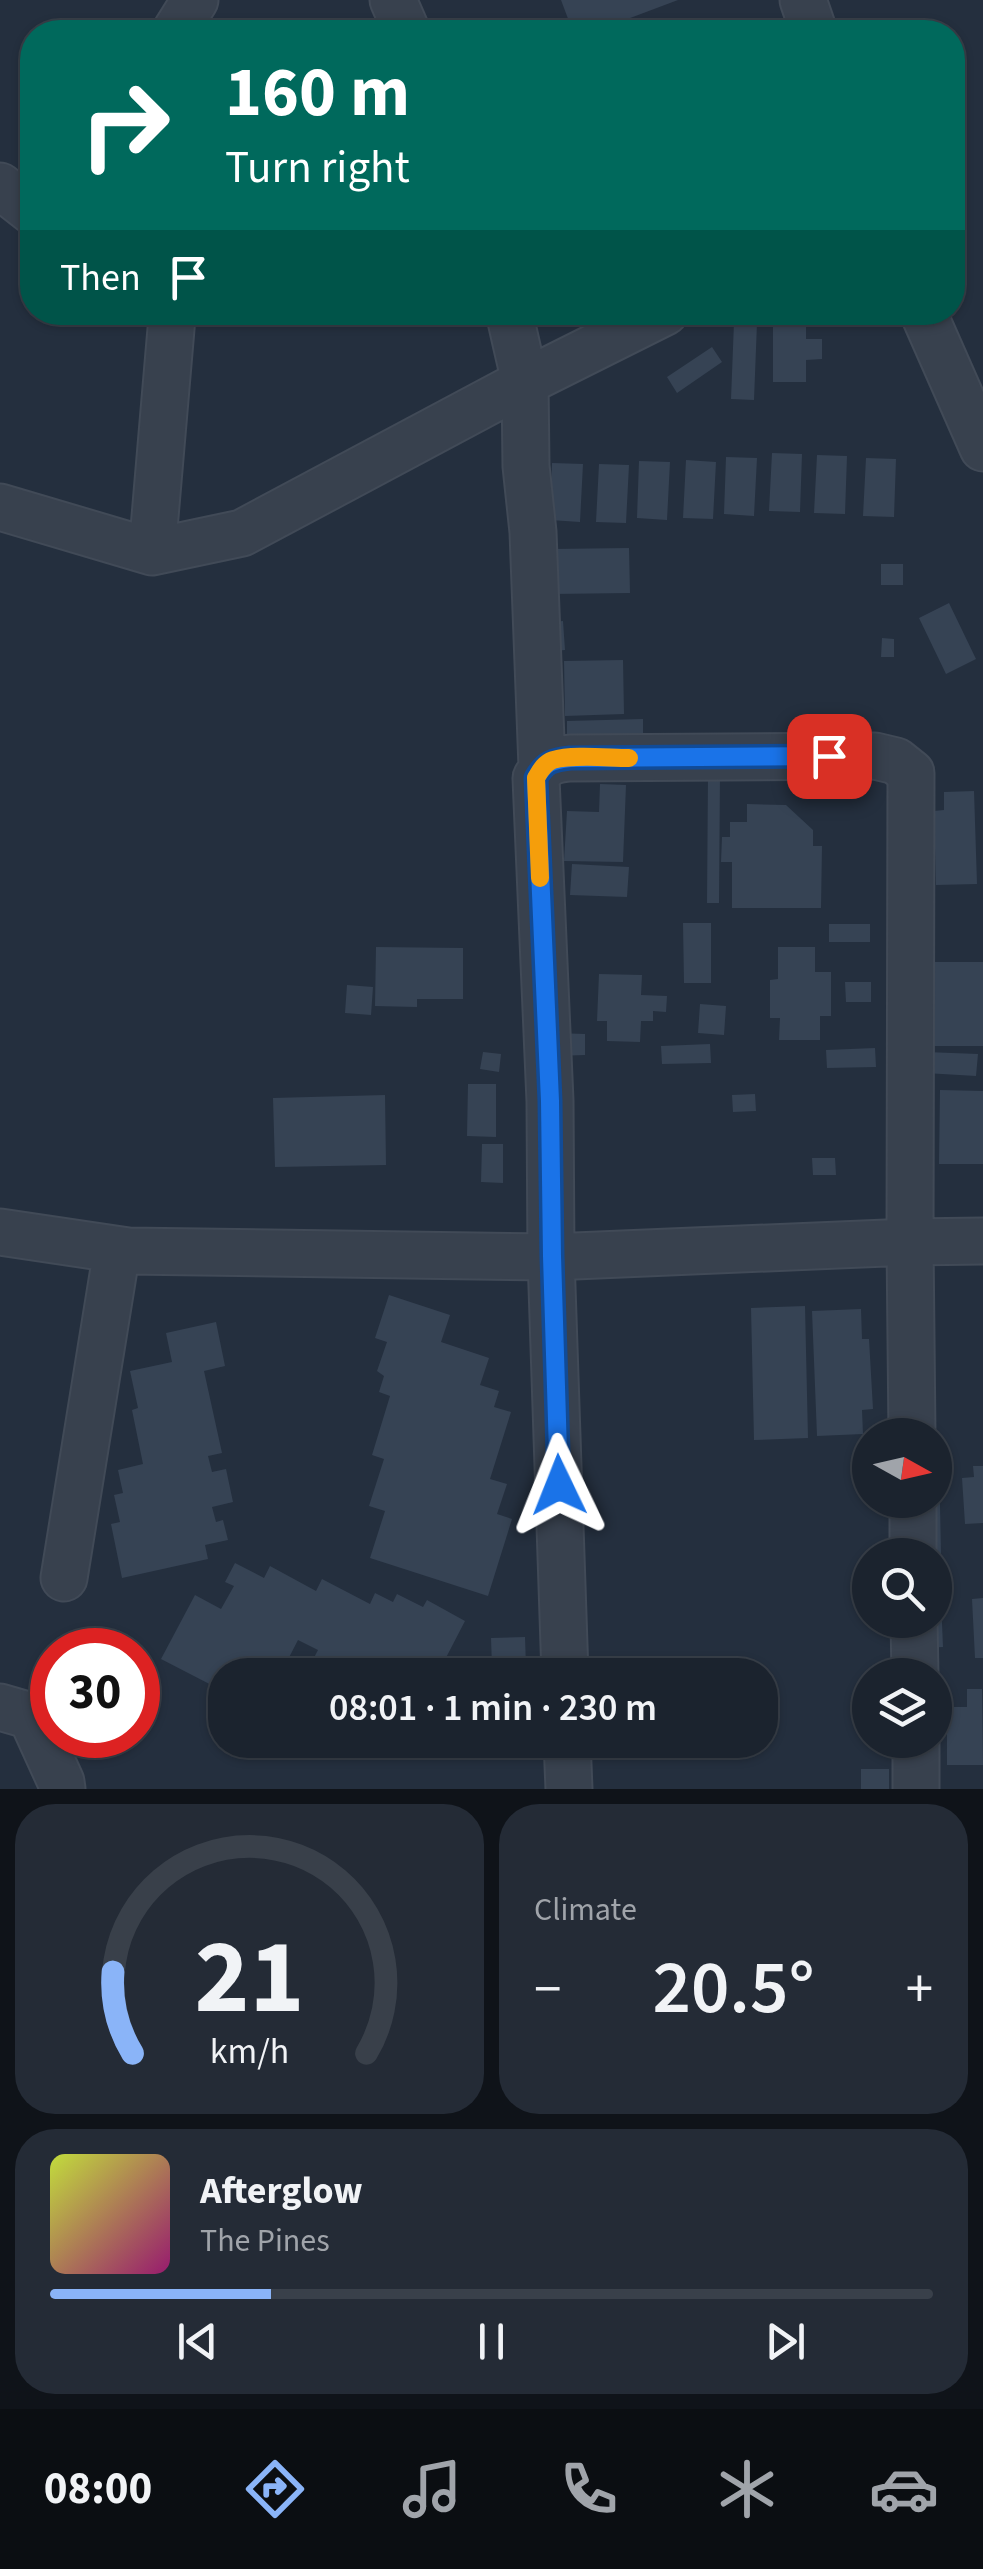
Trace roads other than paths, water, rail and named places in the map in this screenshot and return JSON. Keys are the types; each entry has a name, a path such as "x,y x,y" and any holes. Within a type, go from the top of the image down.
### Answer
{"street":[{"path":"0,186 20,202"},
{"path":"152,552 171,325"},
{"path":"511,325 525,382 526,466 533,532 542,766 536,778 550,1101 564,1658"},
{"path":"0,507 152,552 242,533 639,325"},
{"path":"929,325 983,448"},
{"path":"542,766 551,760 570,758 875,756 896,761 911,773 912,1418"},
{"path":"0,1232 118,1250 552,1256 983,1241"},
{"path":"64,1578 118,1250"},
{"path":"0,1707 31,1716 62,1789"},
{"path":"568,1758 569,1789"},
{"path":"916,1758 916,1789"}]}
